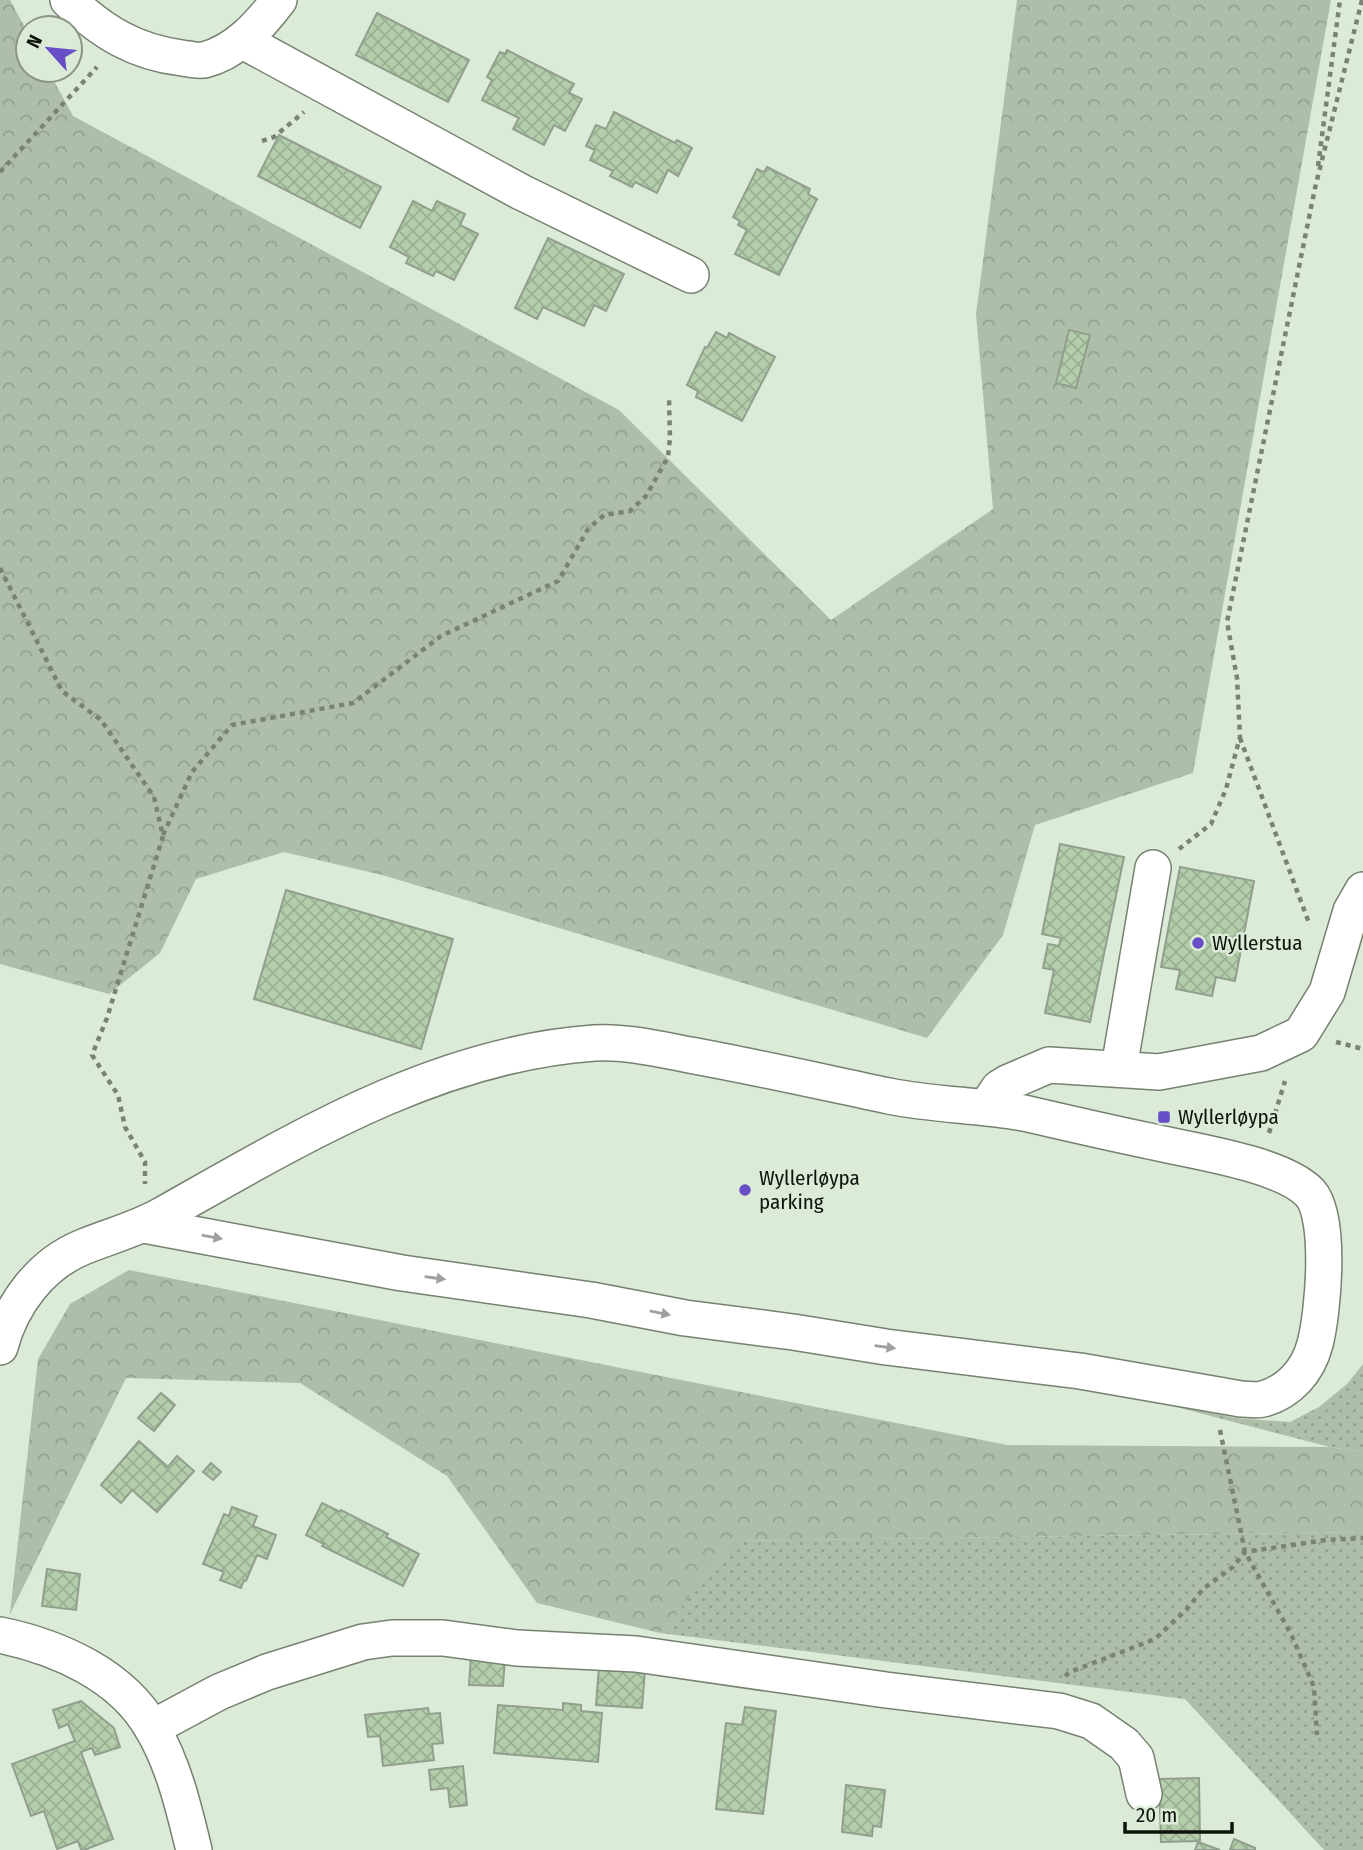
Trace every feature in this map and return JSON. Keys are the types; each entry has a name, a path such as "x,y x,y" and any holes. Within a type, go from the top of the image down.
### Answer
{"street":[{"path":"68,0 95,24 121,41 157,55 202,60 243,41 279,0"},
{"path":"243,41 531,198 691,275"},
{"path":"1119,1068 1153,868"},
{"path":"987,1106 999,1088 1049,1065 1159,1072 1261,1053 1301,1034 1327,992 1351,911 1363,890"},
{"path":"0,1348 13,1311 43,1273 80,1248 145,1225 319,1127 384,1098 447,1073 549,1048 598,1042 749,1065 892,1097 987,1106 1271,1170 1310,1193 1318,1206 1324,1268 1321,1322 1312,1357 1293,1384 1262,1400 1241,1399 1080,1371 685,1318 591,1300 402,1273 145,1225"},
{"path":"4,1636 44,1648 101,1676 129,1696 152,1728 178,1788 194,1850"},
{"path":"152,1728 219,1692 267,1672 363,1642 392,1638 443,1638 517,1648 636,1654 1059,1711 1091,1721 1124,1744 1136,1758 1144,1794"}],"path":[{"path":"1315,188 1340,0"},
{"path":"1312,932 1240,737 1237,678 1227,622 1315,188 1362,0"},
{"path":"0,172 121,41"},
{"path":"262,141 274,137 332,90"},
{"path":"145,1225 145,1163 125,1127 118,1095 92,1055 107,1018 163,836 192,772 232,724 354,703 441,636 558,581 588,529 604,516 630,511 646,496 668,457 668,398"},
{"path":"0,568 62,691 101,720 154,797 163,836"},
{"path":"1153,868 1211,824 1226,789 1240,737"},
{"path":"1258,1167 1301,1034"},
{"path":"1213,1394 1245,1552 1291,1634 1314,1687 1317,1735"},
{"path":"1031,1707 1070,1672 1154,1639 1187,1609 1203,1590 1233,1567 1245,1552 1326,1540 1363,1538"}],"green space":[{"path":"0,0 10,0 18,14 14,14 14,84 56,84 73,116 619,410 831,620 993,509 976,314 1017,0 1331,0 1193,773 1035,825 1003,935 927,1038 382,875 284,852 196,879 160,953 109,994 0,964"},
{"path":"129,1270 1007,1445 1330,1447 1363,1452 1363,1532 735,1541 660,1633 537,1603 447,1476 300,1383 126,1378 10,1614 38,1359 70,1304"},
{"path":"1363,1364 1363,1452 1330,1447 1161,1403 1236,1418 1290,1422 1319,1407 1347,1384"},
{"path":"1363,1532 1363,1850 1324,1850 1185,1699 660,1633 734,1541"}],"building":[{"path":"377,13 469,60 448,102 356,55"},
{"path":"507,50 574,84 569,93 582,99 565,131 554,125 544,145 513,129 519,118 482,100 492,80 487,77 500,52 505,54"},
{"path":"614,112 675,143 677,140 692,148 678,176 668,170 657,193 635,182 632,187 610,176 613,171 590,160 595,150 586,146 596,125 606,129"},
{"path":"279,135 381,187 360,228 258,176"},
{"path":"767,167 810,189 808,194 817,199 779,275 735,254 747,230 738,225 740,221 733,217 757,169 764,172"},
{"path":"413,201 432,211 437,201 465,214 460,225 478,234 454,280 436,271 433,276 406,263 409,257 390,247"},
{"path":"548,238 624,274 606,311 594,305 584,326 543,307 537,319 515,308"},
{"path":"1069,330 1090,335 1076,388 1056,383"},
{"path":"716,332 727,338 729,333 775,357 742,421 696,397 698,391 687,385 705,347 707,348"},
{"path":"1060,844 1124,857 1090,1022 1045,1013 1054,970 1043,968 1048,944 1059,946 1061,938 1042,934"},
{"path":"1180,867 1254,881 1235,981 1216,977 1212,996 1176,989 1180,970 1161,967"},
{"path":"286,890 453,939 421,1049 254,999"},
{"path":"161,1393 175,1405 154,1431 138,1418"},
{"path":"139,1441 168,1467 177,1456 194,1471 157,1512 132,1490 121,1503 101,1485"},
{"path":"211,1463 221,1472 213,1480 203,1472"},
{"path":"322,1503 388,1534 386,1537 419,1554 403,1586 322,1546 324,1544 306,1535"},
{"path":"232,1507 257,1516 253,1526 276,1535 267,1559 257,1555 241,1588 220,1580 224,1572 203,1564 224,1514 229,1516"},
{"path":"47,1569 80,1574 76,1610 42,1606"},
{"path":"471,1656 505,1658 503,1686 469,1685"},
{"path":"599,1667 645,1670 642,1708 596,1705"},
{"path":"81,1701 114,1728 120,1747 95,1755 92,1748 81,1752 113,1839 84,1850 81,1850 78,1841 57,1849 44,1811 31,1816 12,1764 75,1741 68,1724 59,1728 53,1710"},
{"path":"563,1703 581,1705 581,1711 602,1713 598,1762 494,1753 498,1705 563,1710"},
{"path":"745,1707 776,1711 763,1814 716,1809 726,1723 742,1725"},
{"path":"428,1708 429,1714 440,1713 443,1743 432,1744 434,1760 383,1766 380,1736 368,1737 365,1715"},
{"path":"463,1766 467,1805 450,1807 448,1788 431,1790 429,1770"},
{"path":"1199,1778 1200,1841 1161,1842 1159,1779"},
{"path":"846,1785 885,1790 881,1827 873,1826 872,1836 842,1832"},
{"path":"1234,1839 1255,1848 1255,1850 1230,1850"},
{"path":"1198,1842 1220,1850 1195,1850"}],"place":[{"name":"Wyllerstua","path":"1198,943"},
{"name":"Wyllerløypa","path":"1164,1117"},
{"name":"Wyllerløypa parking","path":"745,1190"}]}
